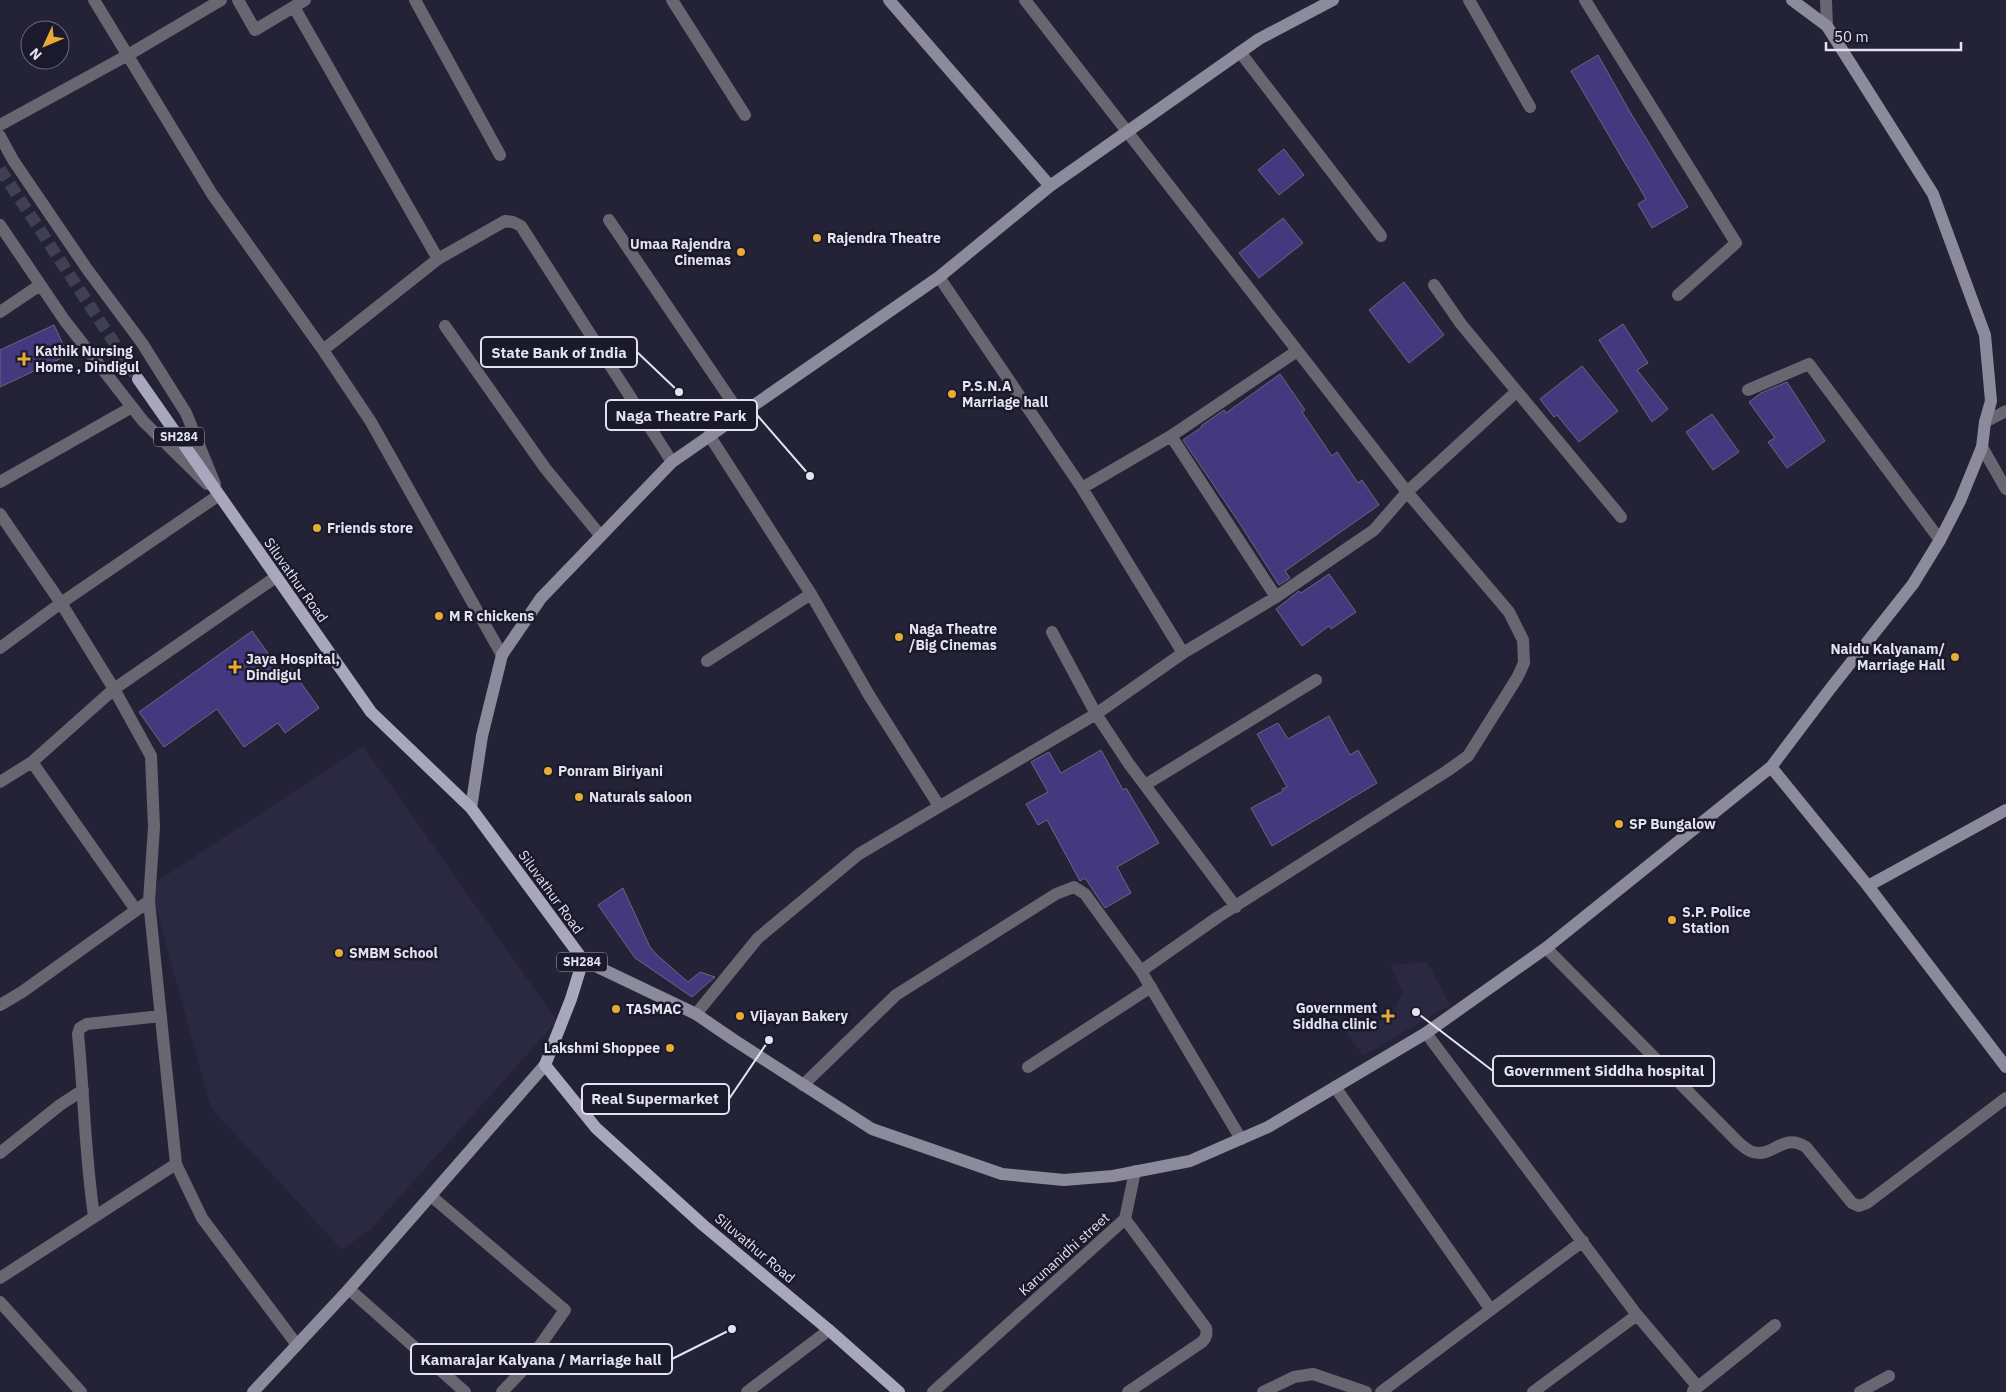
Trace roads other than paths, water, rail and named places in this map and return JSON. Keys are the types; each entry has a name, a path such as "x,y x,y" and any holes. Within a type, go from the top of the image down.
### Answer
{"main road":[{"name":"SH284","path":"138,379 219,495"},
{"name":"Siluvathur Road","path":"219,495 371,712 471,808 583,960"},
{"name":"SH284","path":"545,1065 571,999 583,960"},
{"name":"Siluvathur Road","path":"545,1065 596,1128 704,1225 829,1330 899,1392"}],"street":[{"path":"94,0 212,194 323,350 371,422 502,655"},
{"path":"0,125 128,55 221,0"},
{"path":"238,0 254,30 305,0"},
{"path":"415,0 500,155"},
{"path":"672,0 745,115"},
{"path":"889,0 1050,186"},
{"path":"1024,0 1407,492 1509,612 1523,640 1524,663 1517,678 1468,756 1141,970"},
{"path":"471,808 482,736 502,655 541,598 672,462 939,277 1050,186 1240,52 1259,39 1332,0"},
{"path":"1468,0 1530,107"},
{"path":"1585,0 1736,243 1678,294"},
{"path":"583,960 696,1014 872,1129 1002,1174 1064,1180 1113,1176 1190,1161 1268,1127 1426,1033 1546,948 1771,767 1830,688 1913,584 1940,540 1960,501 1982,448 1991,401 1985,335 1933,194 1826,26 1792,0"},
{"path":"1826,0 1826,26"},
{"path":"294,7 438,259"},
{"path":"1240,52 1380,236"},
{"path":"0,136 13,160 87,269 142,343 186,413 219,495"},
{"path":"609,220 741,415"},
{"path":"323,350 438,259 505,221 513,222 521,226 672,462"},
{"path":"0,225 65,321 143,421 219,495"},
{"path":"939,277 1082,488 1183,653"},
{"path":"0,312 40,285"},
{"path":"1434,285 1516,392 1621,517"},
{"path":"445,326 545,468 600,535"},
{"path":"1082,488 1171,436 1297,351"},
{"path":"1748,390 1809,364 1940,540"},
{"path":"696,1014 758,938 859,854 1096,714 1183,653 1276,597 1374,530 1407,492 1516,392"},
{"path":"0,482 132,407"},
{"path":"1986,422 2006,411"},
{"path":"709,435 811,594 869,695 939,806"},
{"path":"1171,436 1276,597"},
{"path":"1982,448 2006,489"},
{"path":"0,648 61,603 219,495"},
{"path":"0,514 61,603 114,689 151,756 154,827 149,902 176,1164 202,1218 297,1345"},
{"path":"0,782 32,762 114,689 276,577"},
{"path":"708,661 811,594"},
{"path":"1052,632 1096,714 1145,785 1236,907"},
{"path":"1145,785 1316,680"},
{"path":"32,762 136,910"},
{"path":"1771,767 1868,886 2006,1067"},
{"path":"1868,886 2006,810"},
{"path":"803,1084 896,995 1056,894 1074,887 1085,894 1141,970 1241,1139"},
{"path":"2,999 22,992 149,902"},
{"path":"1546,948 1739,1143 1752,1152 1764,1152 1788,1141 1798,1142 1806,1147 1852,1203 1859,1206 1867,1203 2006,1098"},
{"path":"1028,1067 1151,987"},
{"path":"94,1216 89,1177 84,1090 78,1034 80,1028 87,1024 161,1016"},
{"path":"1426,1033 1583,1241 1636,1315 1695,1390 1775,1325"},
{"path":"253,1392 349,1289 545,1065"},
{"path":"1335,1087 1492,1310"},
{"path":"0,1152 60,1105 84,1090"},
{"path":"0,1278 176,1164"},
{"path":"1125,1219 1135,1171"},
{"path":"431,1196 565,1310 522,1371 502,1392"},
{"name":"Karunanidhi street","path":"933,1392 1125,1219 1206,1328 1207,1334 1202,1342 1128,1392"},
{"path":"1382,1392 1583,1241"},
{"path":"349,1289 465,1392"},
{"path":"0,1302 81,1392"},
{"path":"1533,1392 1636,1315"},
{"path":"748,1392 829,1330"},
{"path":"1263,1392 1294,1377 1313,1374 1366,1392"},
{"path":"1860,1392 1889,1376"}],"tunnel":[{"path":"0,169 138,379"}],"place":[{"name":"Rajendra Theatre","path":"817,238"},
{"name":"Umaa Rajendra Cinemas","path":"741,252"},
{"name":"Kathik Nursing Home , Dindigul","path":"24,359"},
{"name":"State Bank of India","path":"679,392"},
{"name":"P.S.N.A Marriage hall","path":"952,394"},
{"name":"Naga Theatre Park","path":"810,476"},
{"name":"Friends store","path":"317,528"},
{"name":"M R chickens","path":"439,616"},
{"name":"Naga Theatre /Big Cinemas","path":"899,637"},
{"name":"Naidu Kalyanam/ Marriage Hall","path":"1955,657"},
{"name":"Jaya Hospital, Dindigul","path":"235,667"},
{"name":"Ponram Biriyani","path":"548,771"},
{"name":"Naturals saloon","path":"579,797"},
{"name":"SP Bungalow","path":"1619,824"},
{"name":"S.P. Police Station","path":"1672,920"},
{"name":"SMBM School","path":"339,953"},
{"name":"TASMAC","path":"616,1009"},
{"name":"Government Siddha hospital","path":"1416,1012"},
{"name":"Vijayan Bakery","path":"740,1016"},
{"name":"Government Siddha clinic","path":"1388,1016"},
{"name":"Real Supermarket","path":"769,1040"},
{"name":"Lakshmi Shoppee","path":"670,1048"},
{"name":"Kamarajar Kalyana / Marriage hall","path":"732,1329"}]}
